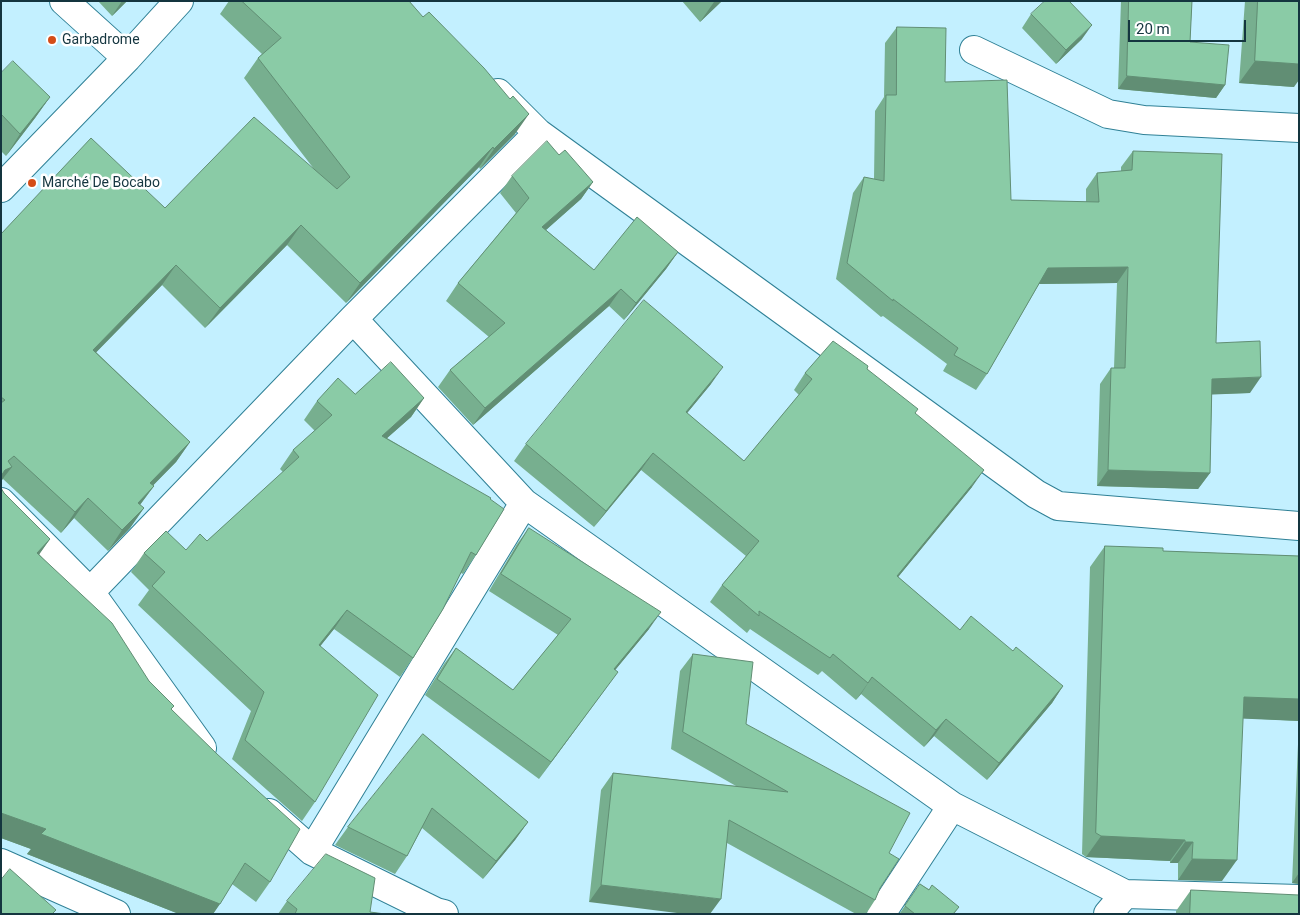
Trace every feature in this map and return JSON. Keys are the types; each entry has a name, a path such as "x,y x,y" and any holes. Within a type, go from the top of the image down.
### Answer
{"street":[{"path":"64,1 127,58"},
{"path":"1,188 127,58 178,1"},
{"path":"974,50 1108,114 1144,120 1299,128"},
{"path":"482,78 538,133 1036,494 1058,506 1299,526"},
{"path":"90,592 353,319 538,133"},
{"path":"353,319 524,503 952,806 1116,904 1299,899"},
{"path":"1,502 90,592 213,763 220,769"},
{"path":"312,851 524,503"},
{"path":"248,794 312,851 436,912 444,914"},
{"path":"881,914 952,806"},
{"path":"1,864 116,914"}],"building":[{"path":"242,1 409,1 423,17 429,12 484,68 510,99 513,96 529,114 494,149 493,147 360,283 301,225 220,308 176,265 93,350 190,442 150,483 154,486 138,503 144,508 122,530 88,498 75,512 14,456 8,461 12,467 5,470 1,476 1,403 5,400 1,397 1,234 91,138 165,208 254,117 337,189 350,177 258,58 281,38"},
{"path":"1045,1 1069,1 1092,25 1066,50 1031,14"},
{"path":"1129,1 1192,1 1190,42 1229,45 1225,85 1127,76"},
{"path":"1258,1 1299,1 1299,64 1255,61"},
{"path":"897,27 946,28 945,82 1007,80 1011,200 1099,202 1097,173 1132,170 1133,151 1222,154 1216,343 1260,341 1261,377 1212,379 1210,473 1108,470 1111,368 1125,368 1128,267 1048,268 987,374 954,355 958,348 893,299 893,301 847,263 864,177 884,181 886,95 896,95"},
{"path":"13,61 50,97 20,134 1,114 1,73"},
{"path":"547,141 559,155 565,150 593,182 542,227 594,270 637,217 678,252 636,303 621,289 485,408 450,370 505,323 458,283 529,198 512,176"},
{"path":"644,300 723,367 686,412 744,461 812,379 805,373 833,341 868,366 867,369 918,409 915,413 984,470 897,576 960,630 971,616 1013,651 1016,647 1063,686 999,763 946,719 936,730 872,677 868,683 833,654 830,658 759,611 759,616 722,585 759,541 653,453 606,511 526,444"},
{"path":"391,362 424,398 382,436 491,498 504,509 476,555 471,552 443,609 413,658 347,610 319,645 378,695 315,802 245,740 264,692 152,586 165,572 144,553 166,531 186,550 200,534 207,541 299,457 293,450 332,415 317,401 338,378 355,394"},
{"path":"1,488 50,539 37,553 112,623 149,681 174,706 171,709 217,754 300,829 270,882 245,863 220,904 41,834 46,829 1,813"},
{"path":"529,528 661,612 614,669 618,672 551,762 437,679 456,648 513,690 571,619 501,574"},
{"path":"1105,546 1163,548 1163,551 1299,556 1299,699 1244,697 1237,860 1192,859 1193,842 1185,842 1185,840 1101,836 1096,833"},
{"path":"693,654 753,662 746,724 910,813 889,853 899,859 880,888 875,900 729,820 721,899 601,885 613,773 788,792 683,732"},
{"path":"423,734 528,822 496,861 432,808 407,856 348,827"},
{"path":"326,854 375,878 370,912 385,914 295,914 297,909 287,901"},
{"path":"10,869 56,910 52,914 1,914 1,880"},
{"path":"920,884 929,890 932,885 959,907 953,914 915,914 905,906"},
{"path":"1191,890 1299,895 1299,914 1190,914"}],"place":[{"name":"Garbadrome","path":"52,40"},
{"name":"Marché De Bocabo","path":"32,183"}]}
